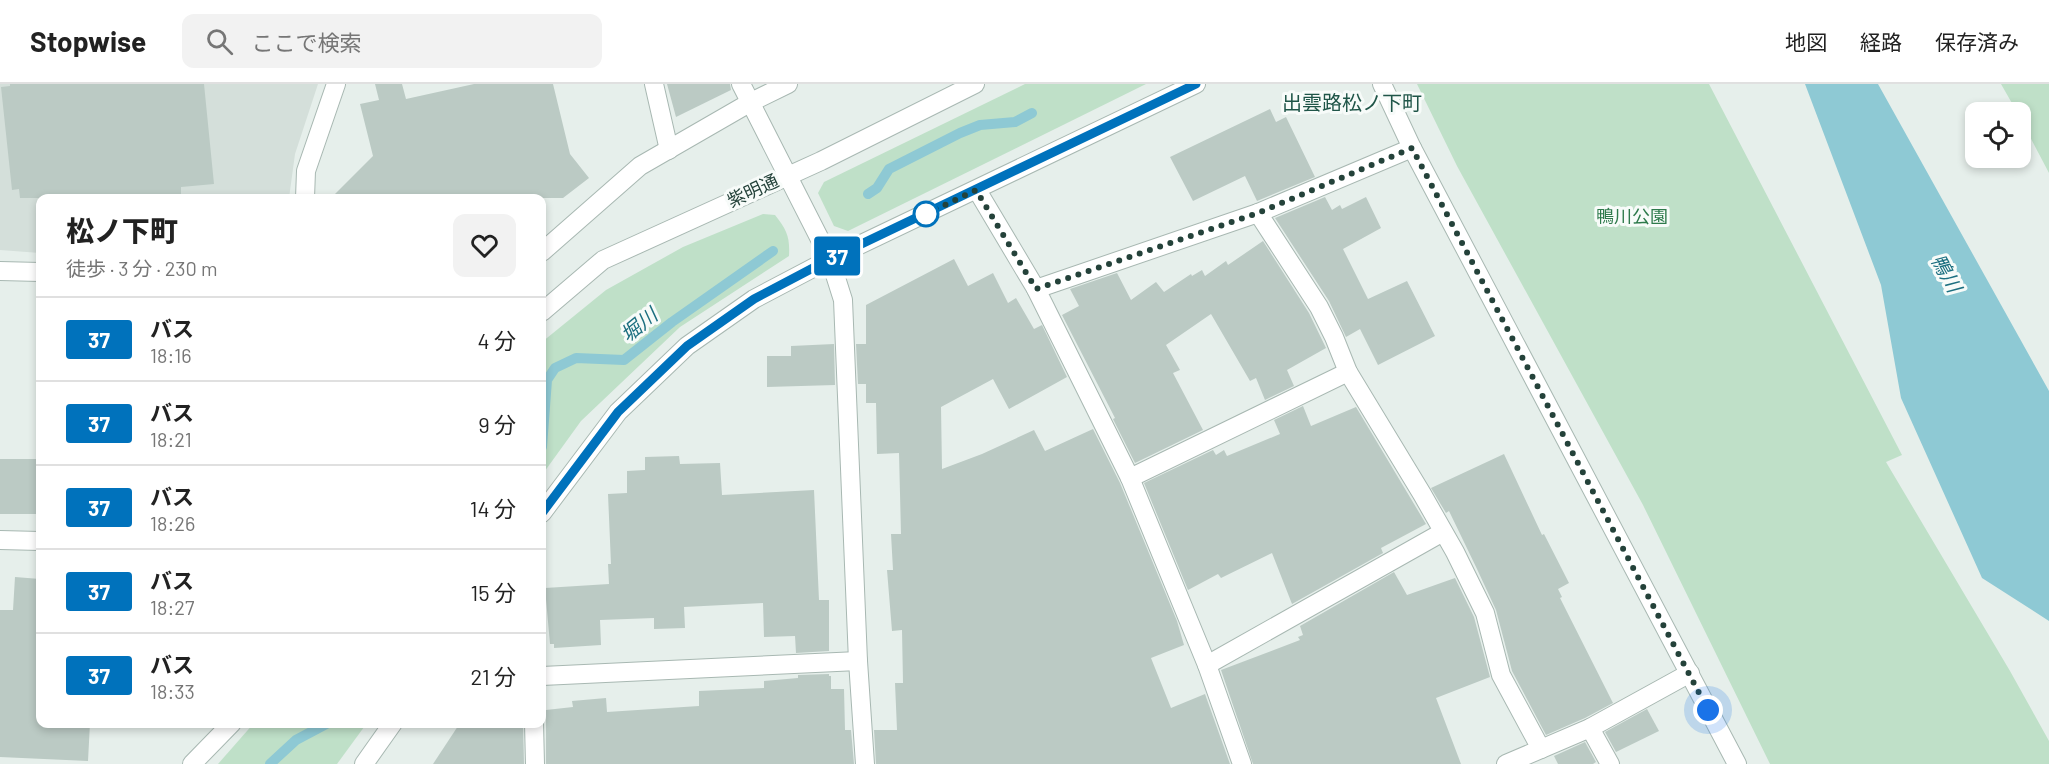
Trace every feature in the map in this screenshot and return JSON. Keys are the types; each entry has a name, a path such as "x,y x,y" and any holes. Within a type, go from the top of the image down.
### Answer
{"street":[{"path":"305,194 306,171 336,84"},
{"path":"654,84 669,150"},
{"path":"741,84 830,259 843,300 858,662 865,764"},
{"path":"546,248 640,166 751,102 788,84"},
{"name":"紫明通","path":"546,309 603,260 821,161 975,84"},
{"path":"546,508 618,412 687,346 754,299 830,259 1196,84"},
{"path":"1383,84 1412,148 1737,764"},
{"path":"1036,289 1258,213 1412,148"},
{"path":"976,190 1036,289 1130,478 1207,665 1242,764"},
{"path":"1258,213 1319,307 1348,372 1443,532 1485,613 1501,675 1541,749"},
{"path":"0,271 36,272"},
{"path":"1130,478 1348,372"},
{"path":"1207,665 1443,532"},
{"path":"0,540 36,541"},
{"path":"546,676 858,662"},
{"path":"1506,764 1590,728 1690,674"},
{"path":"192,764 227,728"},
{"path":"364,764 389,728"},
{"path":"534,728 535,764"},
{"path":"1590,728 1610,764"}],"shaded area":[{"path":"0,84 318,84 295,154 290,194 36,194 36,253 0,250"}],"green space":[{"path":"1025,84 1146,84 848,231 834,226 818,193 824,182"},
{"name":"鴨川公園","path":"1417,84 1709,84 1902,455 1886,462 2049,741 2049,764 1770,764 1643,505 1457,166"},
{"path":"2001,84 2049,84 2049,173 2031,139 2031,102 2011,102"},
{"path":"763,214 775,215 787,234 789,256 680,327 581,421 546,469 546,339 606,290 683,247"},
{"path":"250,728 363,728 337,764 218,764"}],"water":[{"name":"鴨川","path":"1805,84 1878,84 2049,391 2049,621 1982,578 1901,398 1881,285"}],"building":[{"path":"10,84 204,84 214,184 181,187 181,194 36,194 36,198 20,198 19,189 12,190 1,87 10,86"},
{"path":"375,84 402,84 406,99 474,84 553,84 570,154 589,178 563,198 546,198 546,194 335,194 373,156 360,104 379,100"},
{"path":"667,84 730,84 731,90 676,117"},
{"path":"1270,109 1276,122 1286,117 1315,177 1257,201 1245,176 1193,201 1170,157"},
{"path":"1325,197 1332,210 1340,205 1342,209 1366,197 1381,228 1343,249 1368,299 1407,281 1435,336 1378,365 1360,329 1346,337 1329,301 1275,218"},
{"path":"1263,241 1309,313 1326,348 1287,370 1294,386 1265,400 1256,378 1250,381 1211,314 1166,345 1180,370 1173,373 1203,430 1135,463 1113,419 1115,418 1062,315 1079,306 1070,289 1117,273 1131,300 1156,282 1164,292 1191,274 1192,276 1202,270 1205,276 1226,261 1228,265"},
{"path":"954,259 968,286 993,273 1008,303 1016,298 1034,329 1042,325 1067,377 1009,409 993,379 941,407 942,469 982,454 1034,430 1045,451 1093,429 1120,483 1177,621 1184,645 1151,658 1171,708 1205,694 1230,764 876,764 874,730 897,730 895,683 903,683 902,630 892,631 887,570 893,570 891,534 901,534 899,453 877,454 876,403 866,403 866,384 858,384 856,344 866,344 866,305"},
{"path":"834,344 835,385 767,387 767,356 791,356 791,346"},
{"path":"1303,406 1311,426 1356,407 1426,524 1381,548 1383,553 1292,604 1272,553 1221,578 1218,574 1188,590 1144,483 1213,450 1216,455 1224,450 1227,456 1280,434 1274,420"},
{"path":"1504,454 1542,535 1544,534 1569,583 1558,589 1562,597 1560,598 1613,703 1546,735 1512,671 1496,610 1477,569 1449,511 1446,513 1431,488"},
{"path":"679,456 680,464 720,463 722,495 814,490 819,600 829,600 829,651 796,653 795,636 764,637 763,603 684,607 685,628 654,629 654,618 600,620 601,645 554,648 554,644 550,644 546,588 609,584 608,564 611,564 608,494 627,493 627,471 645,470 645,457"},
{"path":"0,459 36,459 36,514 0,514"},
{"path":"1394,572 1407,595 1455,578 1474,617 1490,677 1436,698 1461,764 1253,764 1221,670 1300,640 1298,637 1303,635 1300,626"},
{"path":"15,577 36,579 36,728 90,728 88,761 0,757 0,610 13,610"},
{"path":"829,674 831,689 844,689 845,730 851,730 854,764 546,764 546,710 573,707 572,701 606,698 607,712 699,706 699,691 764,688 764,681 798,678 798,675"},
{"path":"1647,709 1659,731 1616,752 1605,732"},
{"path":"457,728 523,728 524,764 433,764"},
{"path":"1585,742 1596,762 1593,764 1558,764 1554,756"}],"waterway":[{"name":"堀川","path":"868,194 877,188 889,169 960,133 980,125 1015,122 1032,113"},
{"name":"堀川","path":"546,393 547,380 555,368 576,358 624,360 672,322 773,251"},
{"name":"堀川","path":"270,764 296,740 319,728"}],"bus line":[{"name":"37","path":"546,508 618,412 687,346 754,299 830,259 1196,84"}],"district":[{"name":"出雲路松ノ下町","path":"1352,103"}],"route":[{"path":"926,214 976,190 1036,289 1258,213 1412,148 1708,710"}]}
